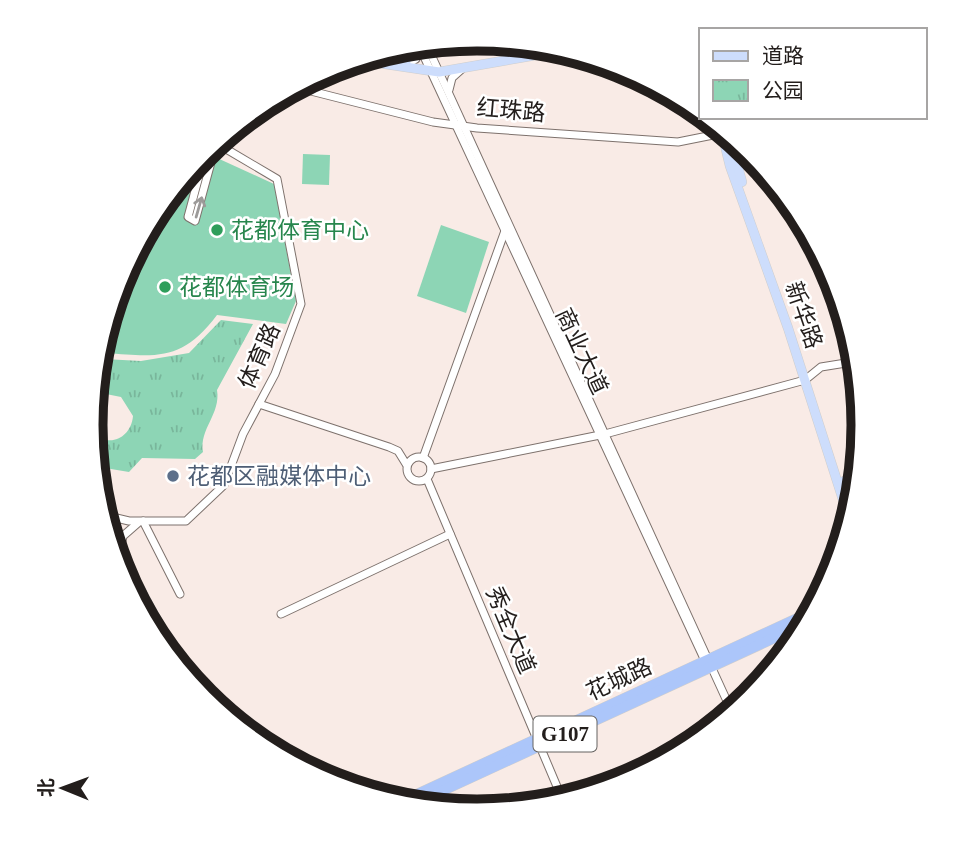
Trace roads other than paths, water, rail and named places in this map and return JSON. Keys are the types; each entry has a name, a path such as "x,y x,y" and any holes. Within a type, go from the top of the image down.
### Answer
{"highway":[{"name":"花城路","path":"428,797 799,618"},
{"name":"花城路","path":"707,663 793,628"},
{"name":"花城路","path":"416,795 537,743"}],"main road":[{"path":"396,60 433,69 516,53"},
{"path":"384,63 461,69 532,55"},
{"name":"新华路","path":"728,146 847,489"},
{"name":"新华路","path":"732,151 734,166"},
{"name":"新华路","path":"807,377 844,502"},
{"path":"141,591 154,614"}],"street":[{"name":"商业大道","path":"429,54 433,69 728,704"},
{"name":"商业大道","path":"423,55 450,97 460,125"},
{"path":"409,63 417,56"},
{"path":"450,97 449,83 461,69"},
{"name":"红珠路","path":"309,91 399,114 460,125 678,142 714,135"},
{"name":"体育路","path":"115,517 141,521 186,521 224,485 243,434 275,374 301,304 277,179 225,149"},
{"name":"体育路","path":"199,175 188,217 195,221 211,163"},
{"path":"734,166 745,164"},
{"path":"423,458 507,227"},
{"path":"431,469 602,435 807,377 821,367 847,363"},
{"path":"259,404 398,451 415,483 427,479 431,469"},
{"path":"406,464 411,458 423,458"},
{"path":"423,458 431,469"},
{"name":"秀全大道","path":"427,479 559,791"},
{"path":"122,542 123,536 141,521 180,594"},
{"path":"281,614 450,534"}],"place":[{"name":"花都体育中心","path":"217,230"},
{"name":"花都体育场","path":"165,287"},
{"name":"花都区融媒体中心","path":"173,476"}]}
